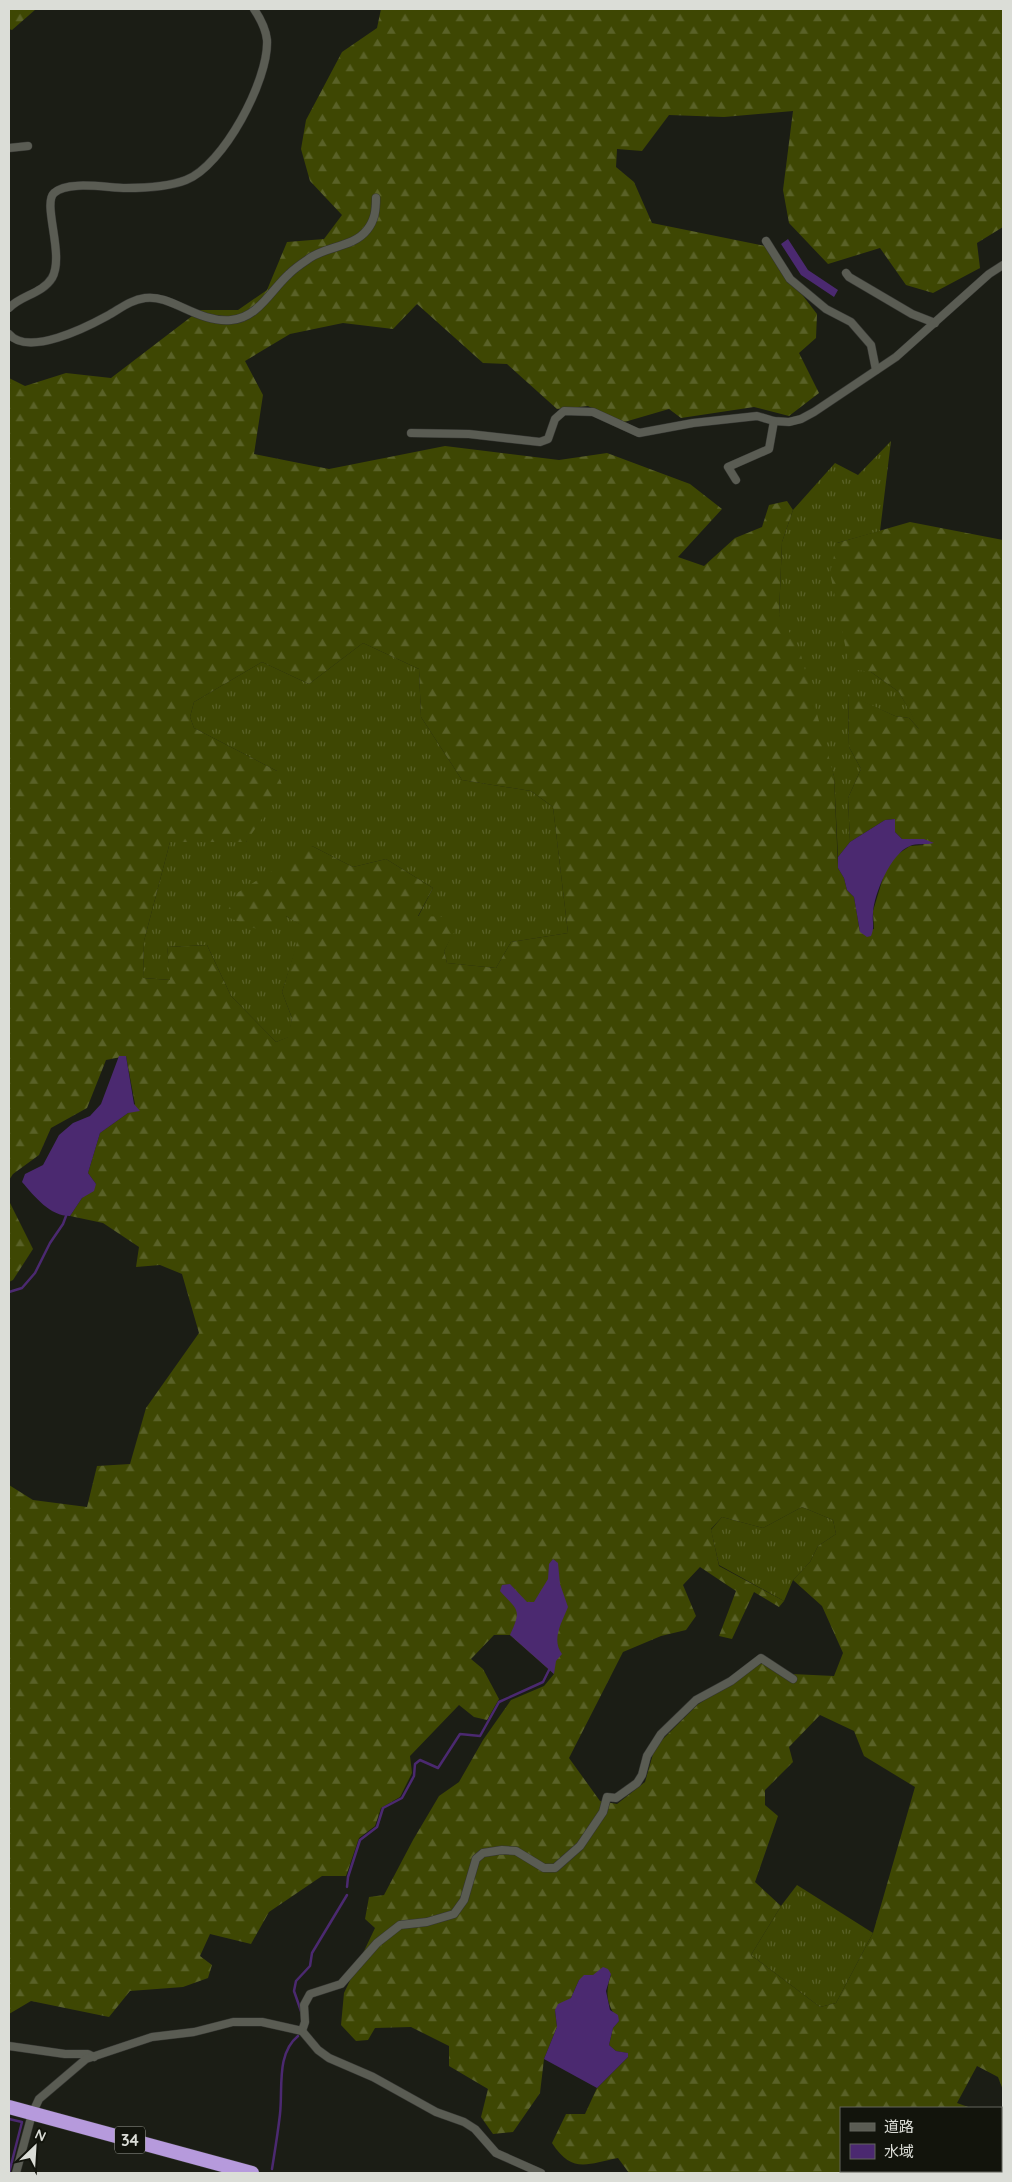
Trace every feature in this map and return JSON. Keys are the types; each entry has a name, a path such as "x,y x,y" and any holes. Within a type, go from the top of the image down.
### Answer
{"highway":[{"name":"34","path":"9,2107 252,2173"}],"street":[{"path":"9,308 16,302 40,290 53,275 57,262 51,202 54,192 77,186 126,188 185,181 199,174 216,156 232,135 246,110 263,68 267,39 261,21 254,9"},
{"path":"9,148 28,146"},
{"path":"9,334 18,340 27,342 53,339 93,323 130,302 149,298 164,300 210,319 240,318 261,304 289,274 309,258 359,238 367,231 375,216 376,198"},
{"path":"766,241 790,280 826,309 852,322 871,345 876,370"},
{"path":"411,433 469,434 540,442 548,439 554,420 564,411 592,412 639,433 693,423 757,416 774,421 790,422 801,419 896,357 989,274 1003,265"},
{"path":"846,273 849,277 912,314 935,323"},
{"path":"736,480 728,467 769,449 774,421"},
{"path":"302,2032 305,2022 304,2005 310,1994 341,1984 377,1943 400,1926 427,1922 454,1914 464,1900 476,1859 483,1853 502,1850 516,1851 544,1868 555,1868 580,1846 603,1812 607,1797 616,1798 637,1783 642,1775 647,1756 653,1744 696,1700 731,1681 761,1658 793,1679"},
{"path":"16,2173 38,2099 86,2060 152,2037 194,2032 233,2022 262,2022 302,2032 329,2058 373,2077 436,2112 464,2122 475,2129 496,2153 541,2173"},
{"path":"9,2046 65,2054 88,2054 94,2057"}],"green space":[{"path":"9,9 36,9 12,30 9,29"},
{"path":"381,9 1003,9 1003,227 977,243 980,268 933,293 906,285 880,248 828,264 789,223 783,190 793,111 724,117 669,115 642,151 617,149 616,167 634,182 652,223 765,246 817,314 816,338 799,353 819,393 789,416 754,407 681,418 669,409 621,423 588,406 557,409 507,364 483,363 417,304 393,329 343,323 290,334 245,361 263,395 254,454 329,469 445,446 559,460 607,453 690,484 722,509 678,557 704,566 735,538 762,527 769,505 787,501 793,510 782,542 779,615 799,648 834,776 838,868 844,878 847,890 854,897 860,932 874,929 873,911 886,868 895,856 910,846 923,845 924,839 902,839 895,832 895,819 885,820 850,842 848,798 861,769 849,747 848,694 895,716 909,718 919,729 899,692 871,672 850,669 830,573 837,543 910,522 1003,540 1003,2090 998,2077 977,2066 957,2103 968,2107 840,2107 840,2172 999,2173 629,2173 618,2158 589,2164 573,2163 559,2153 552,2143 566,2114 585,2114 597,2088 628,2057 627,2053 616,2051 609,2045 613,2028 619,2021 611,2009 608,1999 607,1993 611,1974 593,1975 579,1980 571,1998 555,2010 557,2027 544,2059 540,2093 513,2132 493,2134 481,2117 488,2089 449,2066 449,2046 411,2027 375,2028 368,2040 356,2041 341,2025 344,1993 375,1928 365,1919 369,1897 384,1895 439,1796 459,1782 483,1740 511,1700 544,1686 554,1674 510,1635 494,1635 471,1659 483,1669 499,1699 487,1720 474,1717 459,1705 410,1756 412,1773 400,1797 381,1808 375,1826 359,1838 346,1876 322,1876 269,1912 251,1944 210,1934 200,1956 212,1965 208,1978 183,1987 130,1991 109,2017 31,2001 9,2014 9,1485 33,1500 87,1507 97,1466 130,1464 146,1408 199,1333 182,1274 160,1265 136,1267 139,1247 103,1223 70,1216 82,1198 96,1184 88,1173 100,1133 128,1113 135,1104 126,1056 106,1060 87,1108 51,1128 39,1155 13,1174 9,1180 9,378 25,386 66,373 111,378 200,310 238,310 267,290 287,242 324,239 342,215 310,181 301,149 306,120 342,52 377,28","holes":["363,643 419,669 421,717 462,780 531,791 553,807 568,933 511,942 496,968 447,963 444,951 455,931 454,917 418,916 433,888 386,859 353,867 312,846 237,893 225,916 264,932 286,916 302,926 282,992 292,1018 288,1037 276,1042 231,996 207,945 167,947 170,980 143,978 144,941 170,842 246,842 283,788 277,771 194,728 190,717 194,702 262,662 309,684","802,1507 833,1520 836,1534 818,1546 810,1562 793,1580 822,1606 843,1653 834,1676 792,1674 768,1659 697,1705 655,1747 645,1782 617,1804 600,1801 569,1758 623,1652 661,1636 686,1630 696,1616 683,1585 700,1567 736,1591 719,1636 732,1639 754,1592 779,1607 784,1601 719,1566 711,1529 722,1517 763,1528","820,1715 854,1731 864,1756 915,1787 873,1933 836,2003 820,2007 751,1955 781,1906 755,1882 778,1816 765,1805 765,1790 793,1762 789,1747"]},
{"path":"891,441 880,531 837,543 871,672 899,692 921,731 909,718 895,716 848,695 849,747 861,769 848,798 850,842 838,857 834,776 779,615 782,542 793,510 835,463 858,475"},
{"path":"363,643 419,669 421,717 462,780 531,791 553,807 568,933 511,942 496,968 447,963 444,951 454,931 418,917 433,888 386,859 353,867 312,846 286,916 303,926 282,992 292,1018 289,1037 276,1042 231,996 207,945 167,947 171,980 143,978 144,941 170,842 246,842 277,771 194,728 190,717 194,702 262,662 309,684"},
{"path":"9,1201 33,1249 13,1280 9,1282"},
{"path":"802,1507 833,1520 836,1534 818,1546 810,1562 793,1580 784,1601 719,1565 711,1530 722,1517 763,1528"},
{"path":"797,1885 873,1933 836,2003 820,2007 751,1955 781,1906"}],"water":[{"path":"788,239 808,270 838,290 834,297 801,275 781,244"},
{"path":"895,819 895,832 902,839 924,839 934,843 910,846 903,850 890,865 880,885 874,905 872,933 871,936 867,937 860,932 854,897 847,890 844,878 838,868 838,857 850,842 885,820"},
{"path":"119,1056 126,1056 134,1104 140,1111 128,1113 100,1133 88,1173 96,1184 94,1191 82,1198 70,1216 56,1213 43,1205 22,1182 25,1174 43,1165 59,1135 73,1123 90,1116 101,1104"},
{"path":"553,1559 558,1563 560,1584 568,1607 557,1637 557,1643 562,1654 556,1661 554,1674 510,1635 517,1615 514,1607 500,1591 502,1585 510,1584 527,1602 534,1602 548,1579 549,1564"},
{"path":"603,1967 608,1969 611,1974 606,1991 610,2010 618,2015 619,2021 613,2028 609,2045 616,2051 628,2053 628,2057 597,2088 544,2059 557,2027 555,2010 558,2004 571,1998 579,1980 584,1975 593,1975"}],"waterway":[{"path":"9,1292 22,1288 35,1273 66,1216"},
{"path":"347,1887 348,1877 360,1840 377,1827 383,1808 402,1798 414,1776 415,1764 420,1760 438,1768 460,1734 480,1736 499,1702 543,1682 549,1670"},
{"path":"302,2014 294,1991 296,1981 310,1966 312,1953 347,1895"},
{"path":"272,2169 280,2114 283,2062 291,2043 298,2036"},
{"path":"9,2119 22,2122 9,2173"}]}
